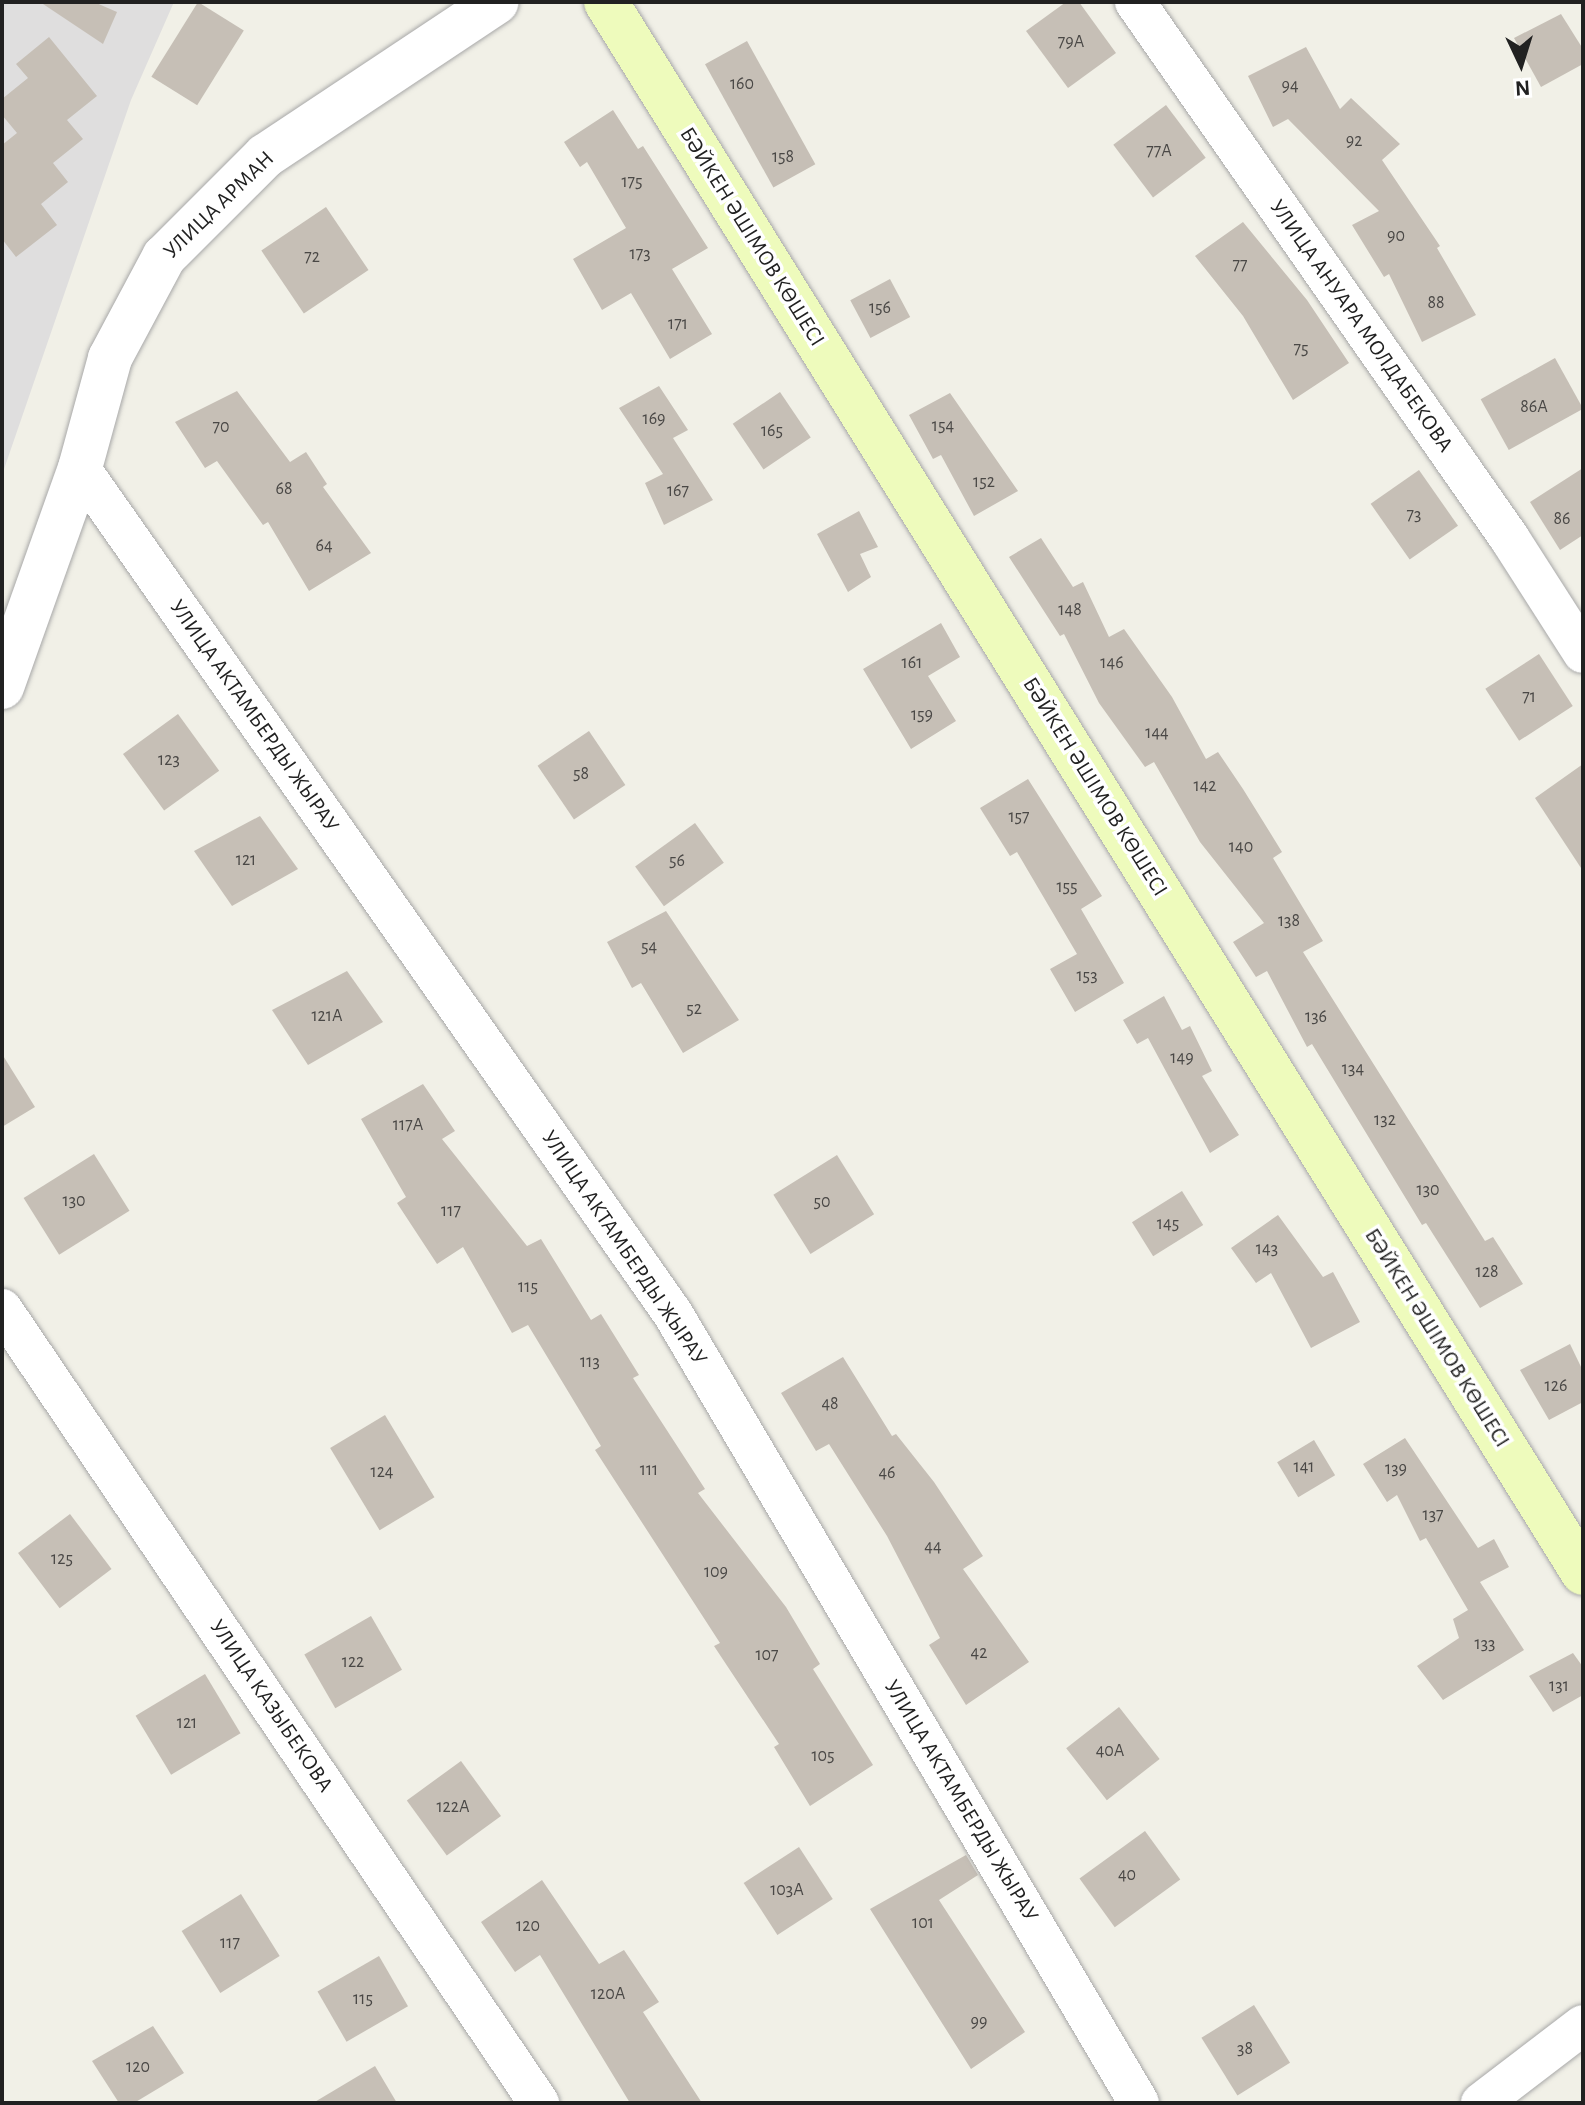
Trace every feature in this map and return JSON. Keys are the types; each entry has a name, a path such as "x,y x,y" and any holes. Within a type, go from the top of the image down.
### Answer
{"main road":[{"name":"БӘЙКЕН ӘШІМОВ КӨШЕСІ","path":"606,2 1583,1573"}],"street":[{"name":"УЛИЦА АРМАН","path":"2,687 80,468 110,358 164,257 265,156 497,2"},
{"name":"УЛИЦА АНУАРА МОЛДАБЕКОВА","path":"1135,2 1510,539 1583,653"},
{"name":"УЛИЦА АКТАМБЕРДЫ ЖЫРАУ","path":"80,468 673,1314 1139,2103"},
{"name":"УЛИЦА КАЗЫБЕКОВА","path":"2,1309 539,2103"},
{"path":"1481,2103 1583,2025"}],"shaded area":[{"path":"2,2 174,2 131,100 2,475"}],"building":[{"path":"40,2 94,2 117,12 103,44"},
{"path":"198,2 244,31 197,105 151,77"},
{"path":"1066,2 1079,2 1116,53 1068,88 1026,31"},
{"path":"1561,14 1583,49 1583,64 1541,87 1514,38"},
{"path":"49,37 97,96 67,120 83,139 53,163 68,182 41,204 57,225 16,257 2,239 2,145 17,133 2,115 2,99 28,78 16,64"},
{"path":"747,41 815,164 773,188 705,64"},
{"path":"1306,47 1340,109 1351,98 1400,144 1382,160 1440,246 1437,248 1476,315 1422,342 1389,274 1384,277 1352,225 1379,211 1288,119 1273,127 1248,76"},
{"path":"1166,105 1206,158 1153,197 1113,145"},
{"path":"613,110 638,149 643,146 708,248 672,269 712,334 670,359 631,293 602,310 573,259 626,228 587,162 580,167 564,142"},
{"path":"326,207 368,270 304,314 261,251"},
{"path":"1243,222 1307,300 1349,363 1293,400 1243,316 1195,256"},
{"path":"890,279 910,317 870,338 850,300"},
{"path":"1555,358 1583,409 1509,450 1481,399"},
{"path":"659,386 688,430 673,438 713,500 664,525 645,483 663,474 619,408"},
{"path":"237,391 290,462 306,452 327,484 323,487 371,553 309,591 268,522 263,525 217,461 205,468 175,422"},
{"path":"780,392 811,438 764,469 733,424"},
{"path":"950,393 1018,491 974,516 941,455 933,459 909,415"},
{"path":"1583,468 1583,535 1560,550 1530,502"},
{"path":"1419,470 1458,526 1410,560 1371,504"},
{"path":"859,511 878,547 860,554 871,577 848,592 817,534"},
{"path":"1041,538 1073,587 1083,582 1109,637 1124,629 1172,697 1206,759 1218,752 1243,789 1282,852 1273,858 1323,941 1303,952 1485,1241 1493,1237 1523,1284 1480,1308 1426,1223 1422,1225 1312,1044 1307,1047 1267,971 1256,977 1233,942 1264,923 1200,842 1154,762 1145,767 1099,703 1064,634 1060,636 1009,557"},
{"path":"941,623 960,657 928,676 956,721 911,749 863,669"},
{"path":"1539,654 1573,706 1519,741 1485,689"},
{"path":"178,714 219,771 164,811 123,754"},
{"path":"589,731 625,785 574,820 538,766"},
{"path":"1583,764 1583,871 1535,798"},
{"path":"1028,779 1102,896 1081,909 1124,983 1075,1012 1050,969 1077,954 1017,852 1010,856 980,808"},
{"path":"260,816 298,869 232,906 194,851"},
{"path":"695,823 724,863 664,906 635,866"},
{"path":"666,911 739,1020 683,1053 641,983 632,988 607,942"},
{"path":"347,971 383,1022 308,1065 272,1010"},
{"path":"1164,996 1182,1030 1190,1026 1212,1071 1202,1076 1239,1135 1210,1153 1148,1038 1137,1044 1123,1020"},
{"path":"2,1054 35,1107 2,1127"},
{"path":"423,1084 455,1131 442,1139 527,1246 541,1239 591,1320 601,1314 639,1375 633,1378 705,1489 698,1493 786,1607 820,1664 813,1669 873,1765 810,1806 774,1747 779,1744 714,1646 720,1643 595,1450 601,1446 528,1325 512,1333 463,1247 437,1264 397,1203 406,1197 361,1119"},
{"path":"94,1154 130,1211 59,1255 24,1198"},
{"path":"837,1155 874,1214 810,1254 773,1195"},
{"path":"1182,1191 1203,1225 1153,1256 1132,1222"},
{"path":"1278,1215 1323,1277 1333,1272 1360,1322 1311,1348 1271,1273 1256,1283 1231,1248"},
{"path":"1570,1344 1583,1371 1583,1402 1549,1420 1520,1370"},
{"path":"843,1357 892,1436 896,1434 934,1482 983,1556 963,1569 1029,1662 966,1705 929,1645 940,1638 887,1536 829,1444 816,1451 781,1393"},
{"path":"385,1415 434,1497 380,1530 330,1448"},
{"path":"1405,1438 1478,1548 1494,1539 1509,1567 1480,1582 1524,1650 1443,1700 1417,1666 1459,1638 1453,1619 1468,1610 1426,1538 1420,1541 1397,1495 1387,1502 1363,1464"},
{"path":"1314,1440 1335,1475 1298,1497 1277,1462"},
{"path":"70,1514 112,1569 60,1608 18,1553"},
{"path":"371,1616 402,1670 335,1708 304,1654"},
{"path":"1573,1653 1583,1667 1583,1695 1553,1712 1529,1676"},
{"path":"205,1674 241,1733 171,1775 136,1716"},
{"path":"1119,1707 1160,1759 1107,1800 1066,1748"},
{"path":"461,1761 501,1816 447,1855 407,1800"},
{"path":"1145,1831 1180,1880 1115,1927 1079,1879"},
{"path":"799,1847 833,1899 777,1935 744,1883"},
{"path":"966,1855 978,1875 939,1900 1025,2032 971,2069 870,1909"},
{"path":"542,1880 599,1964 624,1950 659,2002 643,2012 702,2103 630,2103 540,1955 515,1972 481,1922"},
{"path":"241,1894 280,1956 220,1993 182,1931"},
{"path":"379,1956 408,2006 347,2042 318,1992"},
{"path":"1254,2005 1290,2063 1237,2096 1201,2038"},
{"path":"153,2026 184,2073 134,2103 119,2103 92,2061"},
{"path":"375,2066 397,2103 313,2103"}]}
